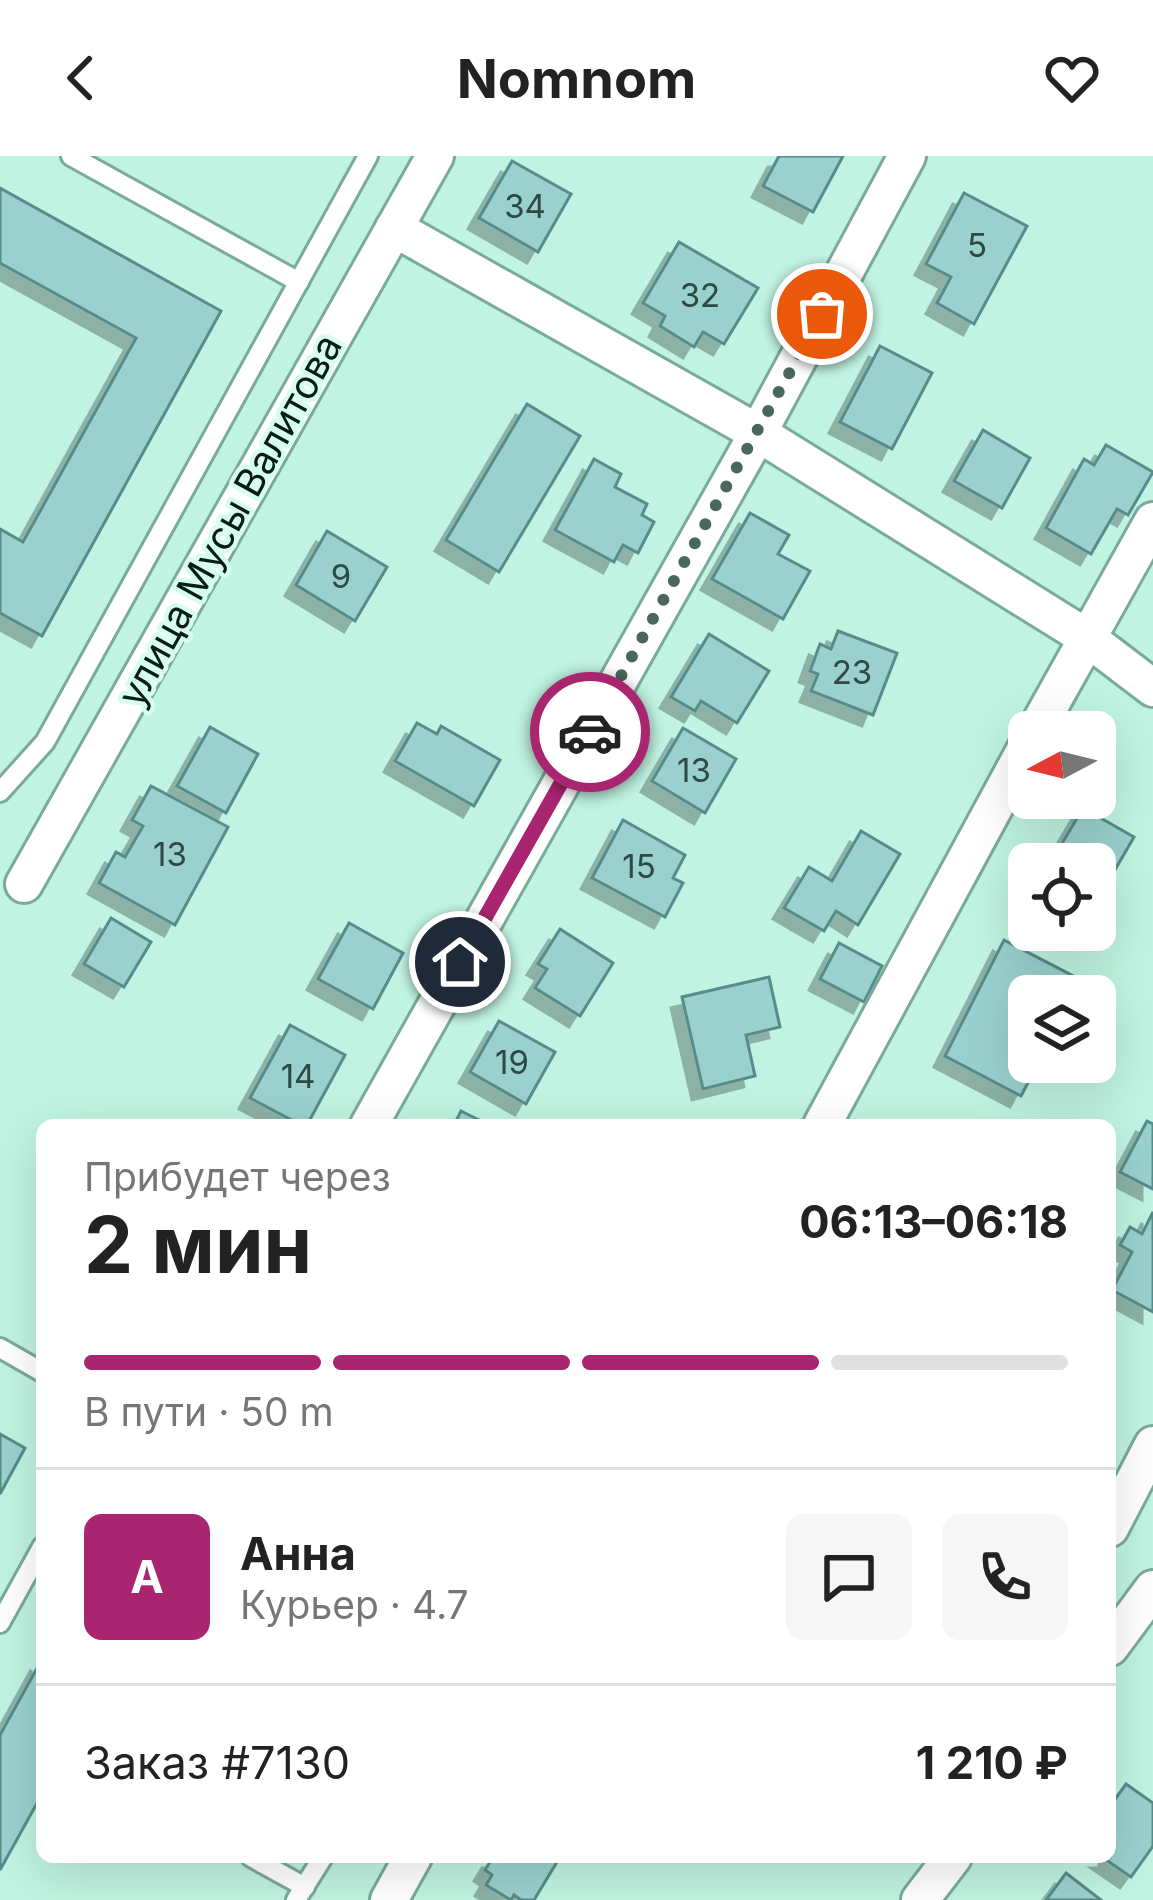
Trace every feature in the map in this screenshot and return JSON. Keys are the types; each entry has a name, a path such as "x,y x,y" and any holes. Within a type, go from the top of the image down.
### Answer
{"street":[{"name":"улица Мусы Валитова","path":"24,884 435,156"},
{"path":"372,1119 758,433 907,156"},
{"path":"394,228 758,433 1086,637 1153,688"},
{"path":"1046,711 1153,521"},
{"path":"826,1119 1008,782"},
{"path":"1116,1516 1153,1445"},
{"path":"1116,1639 1153,1589"},
{"path":"388,1900 410,1863"},
{"path":"920,1900 948,1863"}],"lane":[{"path":"71,156 299,282"},
{"path":"0,792 45,742 368,156"},
{"path":"0,755 22,767"},
{"path":"0,1348 36,1369"},
{"path":"0,1624 36,1558"},
{"path":"259,1863 300,1893 319,1863"}],"building":[{"path":"779,156 843,156 813,212 763,186"},
{"path":"512,161 571,194 538,252 479,218"},
{"path":"0,188 221,311 42,636 0,613 0,529 23,542 136,338 0,263"},
{"path":"964,193 1027,226 974,324 937,303 951,277 926,264"},
{"path":"679,242 758,288 724,344 703,332 694,347 660,326 665,316 643,303"},
{"path":"880,346 932,373 892,449 840,422"},
{"path":"527,404 580,436 499,572 446,540"},
{"path":"983,430 1030,458 1002,508 954,481"},
{"path":"1106,445 1153,472 1128,515 1117,509 1091,554 1046,528 1084,459 1094,465"},
{"path":"594,459 621,474 615,487 647,504 642,515 654,522 638,553 623,545 614,562 555,530"},
{"path":"750,513 789,535 778,554 810,571 783,619 712,579"},
{"path":"327,531 387,567 355,621 296,585"},
{"path":"838,631 897,653 873,715 811,691 818,674 810,671 820,644 831,649"},
{"path":"709,634 769,671 737,723 701,701 695,711 671,697"},
{"path":"417,723 437,734 441,726 500,760 474,806 395,761"},
{"path":"210,727 258,754 226,813 177,786"},
{"path":"683,728 736,759 705,813 652,781"},
{"path":"151,786 228,827 175,925 99,883 116,852 125,857 143,826 132,820"},
{"path":"1076,819 1102,819 1134,837 1116,868 1116,843 1062,843"},
{"path":"623,820 685,855 673,878 683,883 665,917 592,878"},
{"path":"861,831 900,854 858,925 836,911 824,931 784,908 809,867 832,881"},
{"path":"111,918 151,942 124,987 84,964"},
{"path":"349,923 403,953 373,1009 318,979"},
{"path":"560,929 613,963 580,1016 535,988 547,969 538,964"},
{"path":"1004,940 1008,951 1025,951 1071,975 1008,975 1008,1083 1028,1083 1021,1096 945,1056"},
{"path":"839,943 882,966 864,1002 820,979"},
{"path":"769,977 780,1027 746,1035 755,1076 703,1089 682,997"},
{"path":"499,1021 555,1052 526,1104 470,1072"},
{"path":"290,1025 345,1055 310,1119 290,1119 250,1098"},
{"path":"1147,1121 1153,1124 1153,1189 1120,1172"},
{"path":"1153,1212 1153,1312 1116,1292 1116,1282 1132,1252 1120,1245 1130,1227 1142,1234"},
{"path":"0,1434 25,1448 0,1494"},
{"path":"36,1670 36,1805 0,1870 0,1735"},
{"path":"1126,1784 1153,1803 1153,1846 1131,1877 1111,1863 1116,1863 1116,1798"},
{"path":"489,1863 556,1863 534,1900 514,1895 511,1900 486,1885 492,1875 485,1870"},
{"path":"1066,1873 1101,1900 1046,1900"}],"way so far":[{"path":"590,732 822,314"}],"route":[{"path":"460,962 590,732"}]}
